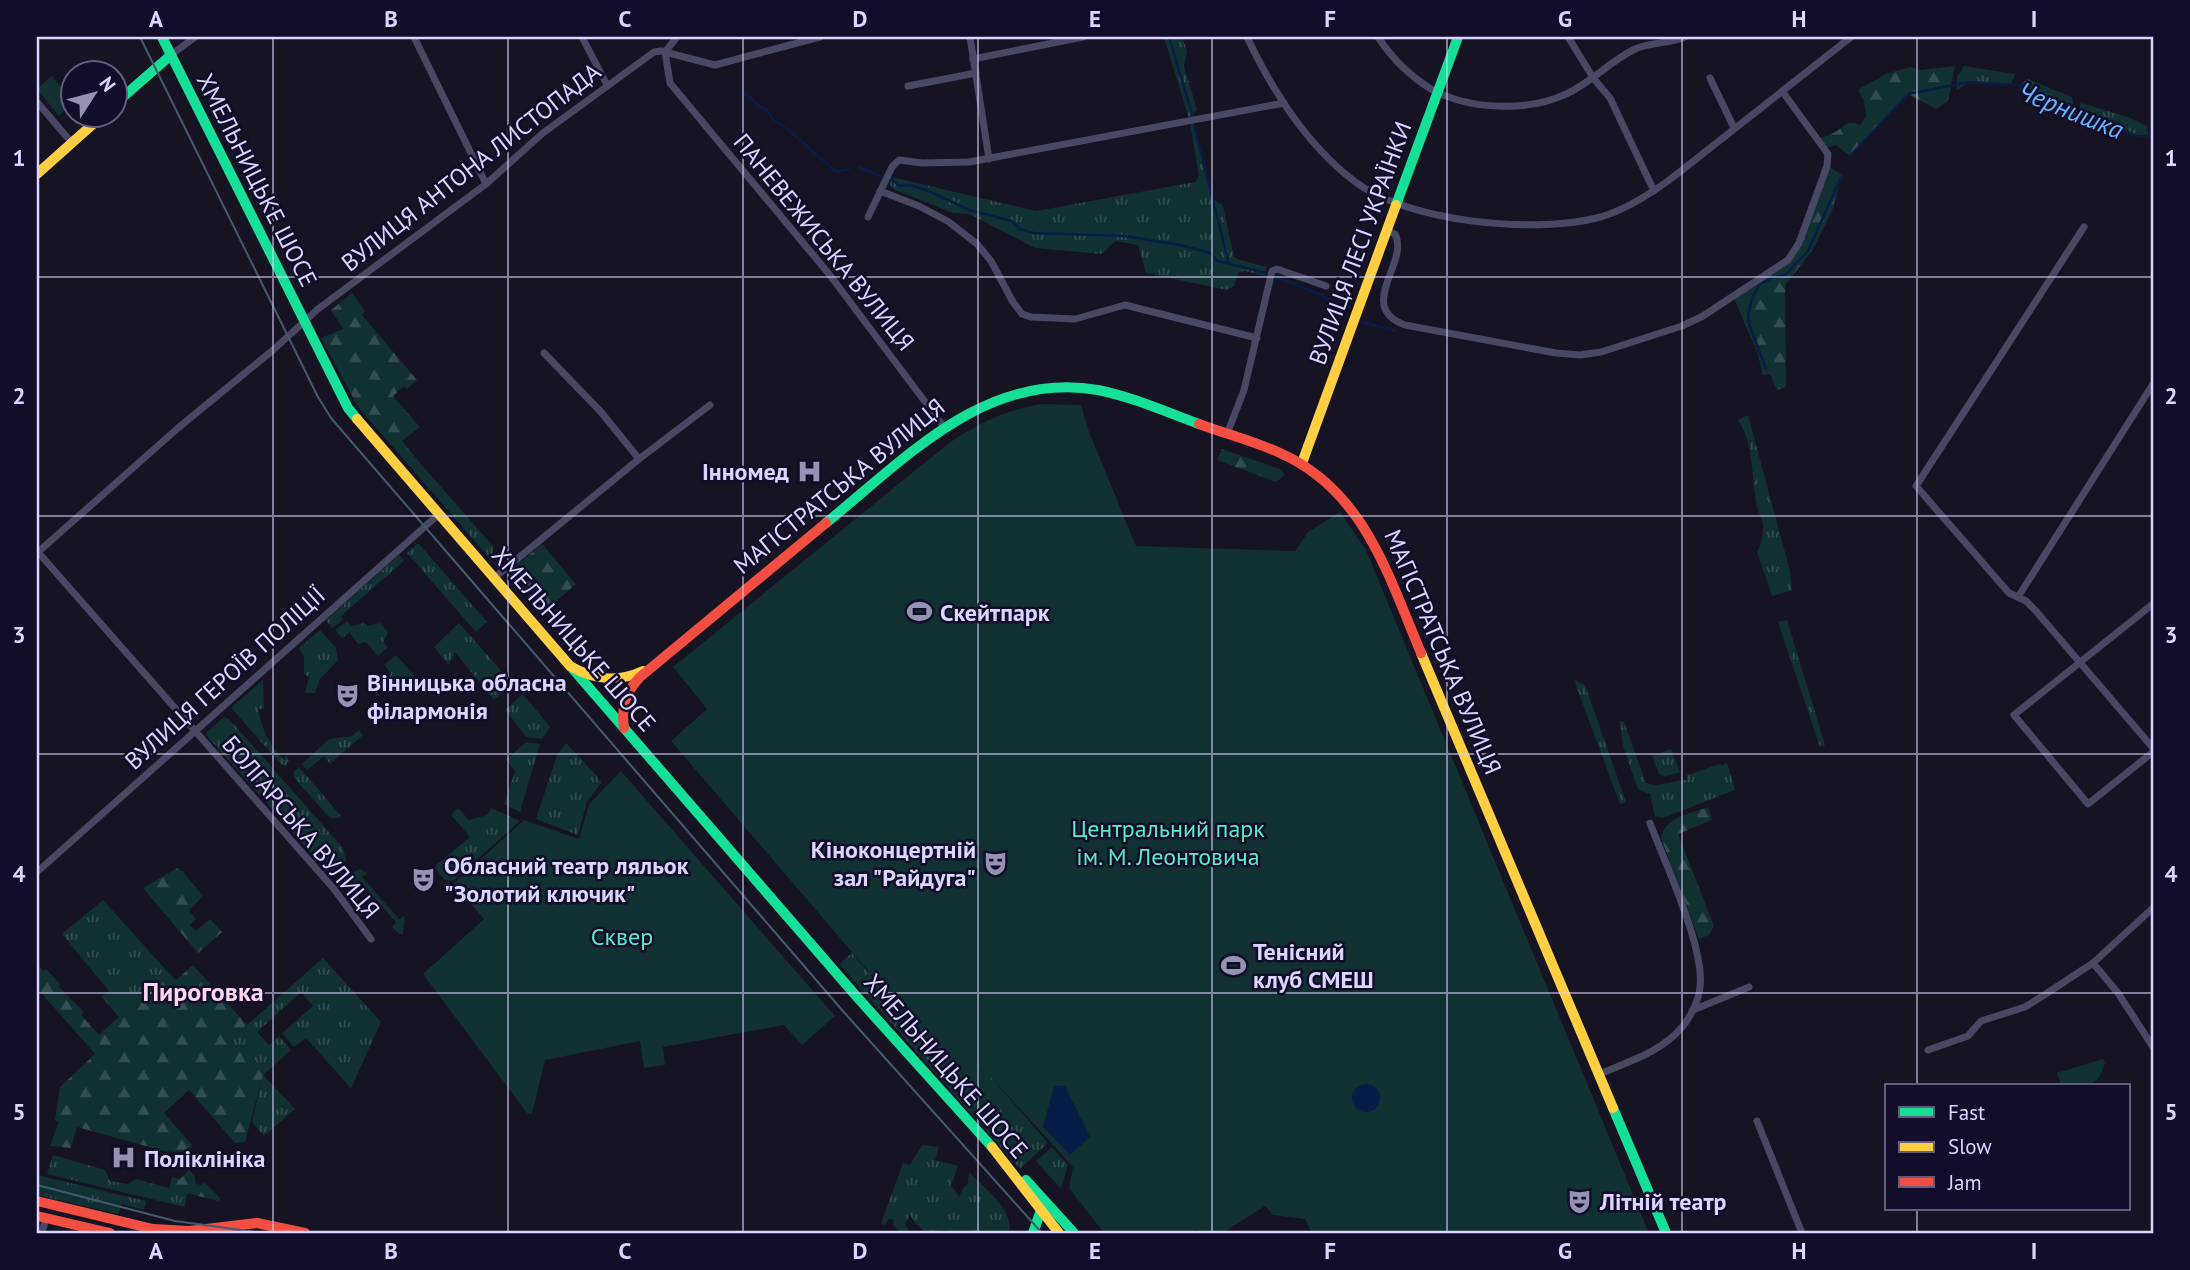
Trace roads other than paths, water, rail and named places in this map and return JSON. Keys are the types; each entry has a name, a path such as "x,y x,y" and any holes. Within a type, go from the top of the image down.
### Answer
{"main road":[{"name":"ХМЕЛЬНИЦЬКЕ ШОСЕ","path":"162,37 348,408 989,1144 1059,1233"},
{"name":"ВУЛИЦЯ ЛЕСІ УКРАЇНКИ","path":"1302,463 1458,37"},
{"path":"130,91 171,55"},
{"path":"37,174 86,130"},
{"name":"МАГІСТРАТСЬКА ВУЛИЦЯ","path":"647,670 944,427 971,409 1000,397 1069,387 1096,390 1279,452 1302,463 1339,493 1358,516 1376,546 1666,1233"},
{"path":"570,666 591,677 614,680 647,670"},
{"path":"624,728 622,702 647,670"},
{"path":"989,1144 1019,1172 1074,1233"},
{"path":"37,1201 158,1231 232,1230 257,1223 305,1233"},
{"path":"1033,1233 1041,1210"},
{"path":"41,1217 110,1233"}],"street":[{"path":"171,55 195,37"},
{"path":"414,37 486,184"},
{"path":"582,37 607,85"},
{"path":"677,37 665,52 715,65 820,37"},
{"path":"970,37 989,159"},
{"path":"973,58 1083,37"},
{"path":"1247,37 1284,103 1323,152 1355,182 1398,205 1475,220 1525,224 1561,223 1606,215 1654,191 1851,37"},
{"path":"1378,37 1403,66 1438,91 1476,103 1506,105 1556,99 1594,79 1637,48 1685,37"},
{"path":"1568,37 1594,79 1610,97 1654,191"},
{"name":"ВУЛИЦЯ АНТОНА ЛИСТОПАДА","path":"37,552 304,322 486,184 543,133 607,85 654,52 665,52"},
{"name":"ПАНЕВЕЖИСЬКА ВУЛИЦЯ","path":"665,52 670,83 829,275 944,427"},
{"path":"908,86 976,73"},
{"path":"1710,78 1734,128"},
{"path":"1387,231 1395,234 1398,243 1384,303 1389,315 1400,323 1556,353 1580,355 1601,352 1671,330 1703,316 1788,260 1799,243 1827,166 1828,154 1782,91"},
{"path":"37,102 72,143"},
{"path":"868,216 892,167 899,160 922,163 970,162 1284,103"},
{"path":"880,191 939,217 976,244 991,261 1013,302 1022,313 1031,317 1075,319 1125,305 1257,338"},
{"path":"2084,227 1916,486 2008,593 2035,610 2078,663 2153,750 2088,804 2014,715 2078,663 2153,604"},
{"path":"1227,434 1244,390 1271,273 1276,270 1326,286"},
{"path":"544,353 601,412 639,459"},
{"path":"2018,597 2153,384"},
{"path":"494,578 639,459 710,405"},
{"name":"ВУЛИЦЯ ГЕРОЇВ ПОЛІЦІЇ","path":"37,872 439,514"},
{"name":"БОЛГАРСЬКА ВУЛИЦЯ","path":"37,552 334,889 371,939"},
{"path":"1599,1074 1650,1053 1683,1026 1693,1010 1700,989 1695,943 1650,823"},
{"path":"1928,1050 1968,1036 1981,1021 2025,1007 2093,963 2153,908"},
{"path":"2093,963 2118,993 2153,1047"},
{"path":"1693,1010 1749,987"},
{"path":"1757,1121 1802,1233"},
{"path":"41,1217 43,1233"}],"water":[{"path":"1366,1084 1376,1088 1380,1098 1376,1108 1366,1112 1356,1108 1352,1098 1356,1088"},
{"path":"1054,1086 1065,1086 1090,1137 1070,1155 1043,1127"}],"waterway":[{"path":"1169,37 1192,114"},
{"name":"Чернишка","path":"1850,156 1908,94 1969,82 2018,85 2137,136 2153,137"},
{"path":"745,93 836,172 849,169"},
{"path":"1194,125 1229,264"},
{"path":"859,167 884,178"},
{"name":"Чернишка","path":"1766,369 1749,324 1748,314 1752,299 1759,285 1785,275 1808,251 1842,175"},
{"path":"891,179 900,186 910,185 929,191 969,210 1012,221 1020,229 1034,233 1125,236 1180,245 1210,253 1218,261 1266,273"},
{"name":"Чернишка","path":"1274,276 1322,295 1342,314"},
{"name":"Чернишка","path":"1363,322 1395,331"}],"tram line":[{"path":"140,37 318,397 331,418 842,1010 1042,1233"},
{"path":"37,1185 175,1221 263,1233"}],"place":[{"name":"Інномед","path":"809,471"},
{"name":"Скейтпарк","path":"920,612"},
{"name":"Вінницька обласна філармонія","path":"347,696"},
{"name":"Кіноконцертній зал \"Райдуга\"","path":"996,863"},
{"name":"Обласний театр ляльок \"Золотий ключик\"","path":"424,879"},
{"name":"Тенісний клуб СМЕШ","path":"1233,965"},
{"name":"Поліклініка","path":"124,1158"},
{"name":"Літній театр","path":"1580,1201"}],"district":[{"name":"Пироговка","path":"203,991"}],"park label":[{"name":"Центральний парк ім. М. Леонтовича","path":"1168,842"},
{"name":"Сквер","path":"622,936"}]}
